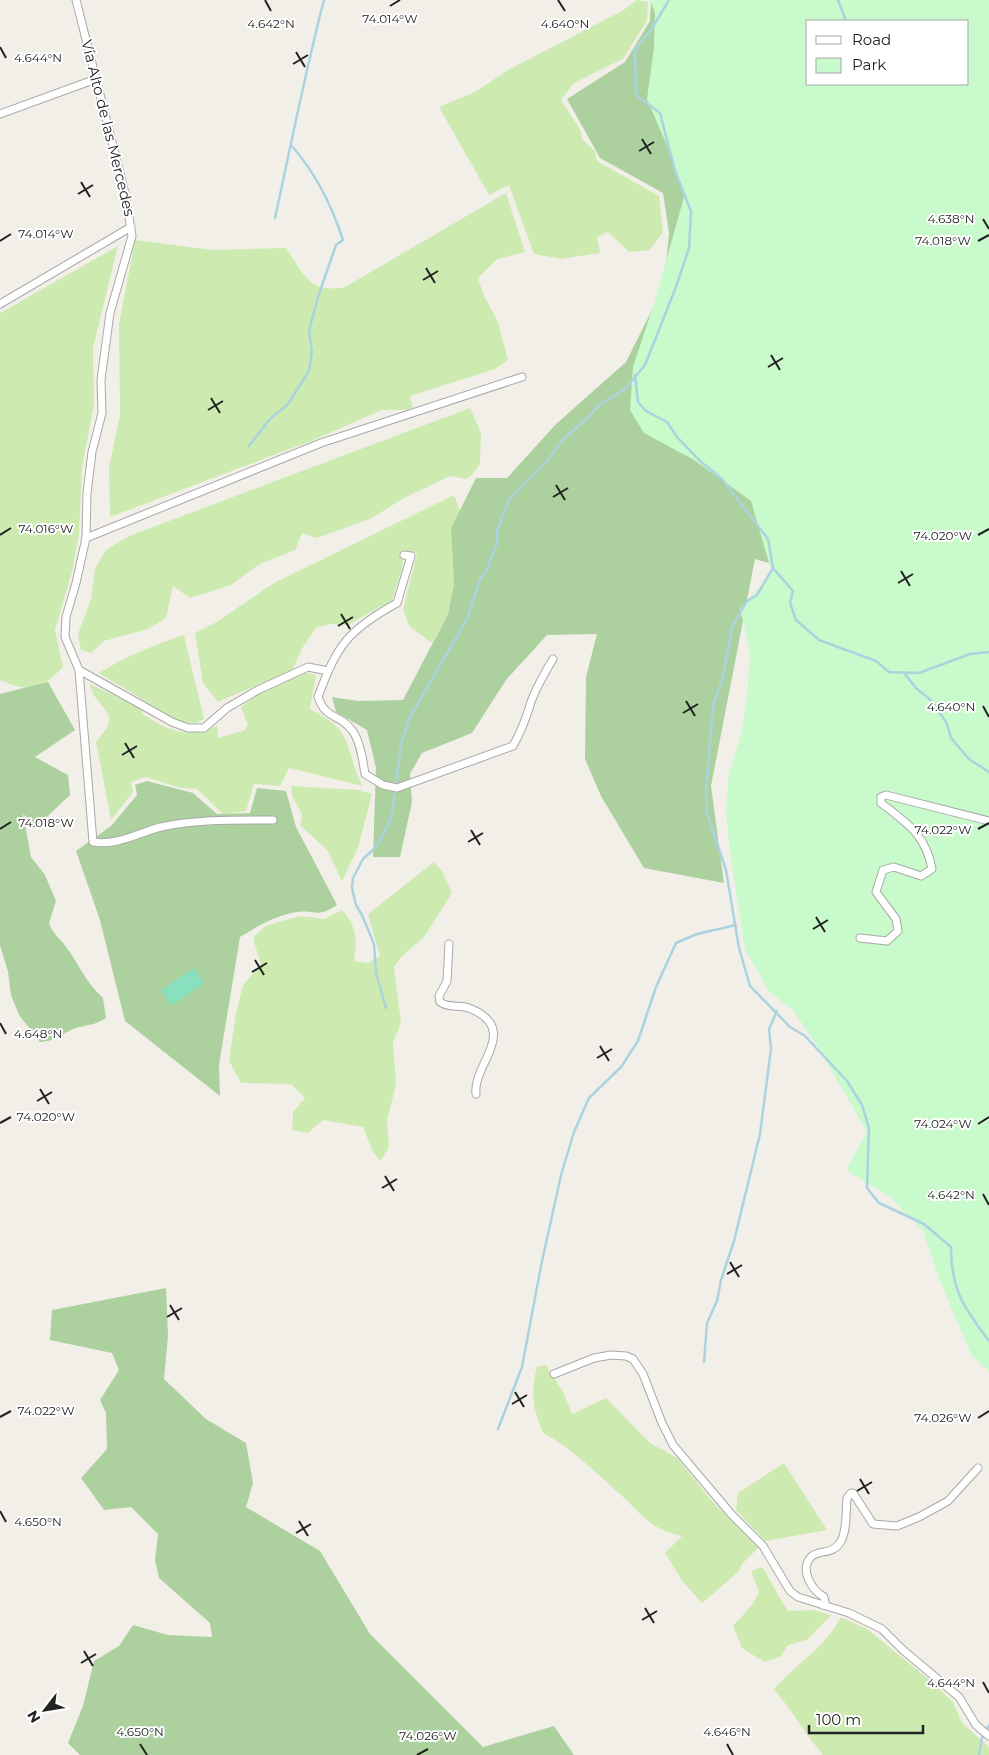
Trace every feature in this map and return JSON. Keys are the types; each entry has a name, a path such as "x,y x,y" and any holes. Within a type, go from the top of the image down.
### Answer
{"street":[{"name":"Vía Alto de las Mercedes","path":"76,0 132,227 132,236 110,313 102,380 102,413 92,452 86,493 86,538 66,617 65,636 79,670 93,842 106,844 162,827 216,820 274,820"},
{"path":"0,114 96,79"},
{"path":"0,304 132,227"},
{"path":"86,538 321,442 522,377"},
{"path":"404,555 411,556 410,564 397,603 360,625 337,651 318,698 322,709 329,716 342,721 353,730 365,774 383,785 396,788 514,746 526,724 532,701 553,659"},
{"path":"79,670 172,722 182,727 197,729 211,724 227,708 258,690 308,667 328,671"},
{"path":"860,938 887,941 898,931 896,919 876,892 883,870 894,867 921,876 932,869 929,853 916,831 881,803 881,797 886,795 989,821"},
{"path":"449,944 446,981 439,996 440,1002 447,1007 469,1007 489,1021 494,1035 491,1051 475,1085 476,1094"},
{"path":"554,1374 594,1358 611,1355 626,1356 633,1359 643,1374 662,1423 673,1444 732,1515 763,1546 790,1591 798,1597 849,1613 882,1629 903,1650 959,1697 976,1726 989,1736"},
{"path":"823,1605 825,1603 824,1597 813,1589 808,1578 810,1558 812,1555 833,1550 842,1540 848,1498 851,1493 853,1493 873,1524 897,1526 919,1517 948,1501 978,1468"}],"green space":[{"path":"637,0 648,2 647,21 623,59 574,83 561,100 581,131 582,139 595,151 597,161 659,196 663,232 650,250 629,252 608,232 597,237 600,253 561,259 534,254 509,185 489,195 439,107 475,92 508,70 622,11"},
{"path":"650,0 989,0 989,1372 971,1354 940,1281 923,1231 890,1197 846,1170 867,1132 820,1050 793,1010 770,992 745,950 730,852 726,810 729,773 741,735 747,699 750,650 740,609 772,573 751,501 694,460 644,433 630,410 633,367 654,304 684,197 671,155 647,99 654,48 655,13"},
{"path":"651,0 851,588 755,559 711,786 724,883 644,868 601,796 585,759 586,677 597,634 547,635 506,680 472,733 422,753 410,774 412,802 400,857 373,857 376,768 367,730 336,712 332,697 358,701 403,700 448,614 454,584 451,528 476,478 507,478 555,425 626,362 664,286 669,233 663,193 600,158 567,99 625,62 650,21"},
{"path":"506,193 525,252 497,259 478,278 484,296 498,322 508,360 495,369 410,396 413,408 382,410 311,441 110,517 109,468 120,415 119,324 135,240 212,250 286,248 304,274 316,285 323,288 345,287"},
{"path":"118,246 93,348 94,405 82,467 79,534 72,572 55,630 63,667 41,685 27,688 19,687 0,680 0,313"},
{"path":"470,408 481,433 480,464 471,476 466,479 450,476 404,498 372,518 317,538 302,533 295,550 260,564 231,585 190,598 173,586 166,618 148,629 104,641 91,653 81,650 78,634 91,599 95,569 106,550 129,536"},
{"path":"454,495 460,511 451,528 454,584 448,614 432,643 410,627 403,610 417,553 404,550 402,569 392,600 348,625 329,624 316,628 303,647 292,670 218,702 203,683 195,633 215,623 274,583"},
{"path":"184,635 204,719 196,723 179,722 99,673 140,651"},
{"path":"306,673 316,675 310,709 330,721 341,732 363,786 289,768 280,786 254,784 246,811 223,814 197,789 181,788 145,777 131,782 133,792 111,820 96,742 107,728 110,718 93,694 90,684 143,709 142,714 170,729 195,732 217,726 218,738 245,730 248,725 241,707 260,693"},
{"path":"48,682 75,730 35,757 68,775 70,795 37,826 23,814 31,857 45,875 56,901 49,923 53,932 66,947 88,981 103,998 106,1018 71,1030 51,1040 40,1042 19,1015 11,995 8,972 0,945 0,694"},
{"path":"147,781 193,793 217,814 250,813 257,788 286,791 296,827 337,905 320,913 304,911 274,918 240,937 219,1065 220,1096 125,1021 100,920 76,851 111,826 137,795 135,785"},
{"path":"291,786 359,790 372,794 358,848 342,881 327,850 300,825 302,814 292,796"},
{"path":"434,862 442,871 452,893 424,937 402,956 394,967 401,1023 393,1042 396,1085 387,1120 389,1147 380,1161 373,1152 363,1127 323,1120 308,1133 292,1130 293,1112 305,1098 291,1084 241,1083 229,1061 236,1013 243,985 261,965 253,938 265,926 300,916 324,919 342,910 351,922 355,934 354,961 368,963 380,956 368,914"},
{"path":"194,968 204,983 171,1006 161,990"},
{"path":"166,1288 168,1336 164,1379 206,1419 246,1443 253,1483 246,1507 320,1551 370,1634 483,1747 554,1726 574,1755 80,1755 68,1743 83,1706 94,1661 119,1646 133,1625 168,1635 212,1637 210,1623 159,1578 155,1560 158,1534 131,1507 104,1510 81,1478 107,1449 106,1413 100,1400 119,1370 112,1353 50,1340 52,1310"},
{"path":"546,1365 563,1392 572,1414 606,1398 650,1443 677,1458 712,1501 758,1548 743,1563 738,1572 702,1603 683,1582 665,1553 682,1536 655,1526 584,1462 564,1446 543,1433 535,1408 533,1393 537,1367"},
{"path":"784,1463 827,1530 765,1541 736,1510 738,1493"},
{"path":"762,1567 788,1611 814,1610 831,1615 807,1640 788,1645 780,1657 764,1662 742,1648 733,1626 752,1605 759,1592 751,1571"},
{"path":"841,1617 867,1629 953,1702 962,1723 989,1747 989,1755 823,1755 774,1689 827,1638"}],"waterway":[{"path":"275,218 304,81 324,0"},
{"path":"386,1008 376,973 374,944 356,905 352,888 353,878 363,859 374,849 392,816 401,744 409,719 467,619 481,577 486,572 497,543 497,531 508,501 546,462 564,438 587,419 599,405 625,389 645,365 676,287 689,248 691,211 675,171 660,113 636,95 635,49 651,30 669,0"},
{"path":"838,0 846,20"},
{"path":"249,446 269,420 288,404 309,371 312,352 309,330 336,245 343,240 322,190 291,145"},
{"path":"635,375 638,402 646,411 667,422 677,437 700,461 722,479 768,539 773,568 757,595 747,601 732,627 723,677 713,706 706,792 707,813 726,870 739,948 750,986 790,1027 805,1036 847,1081 862,1105 869,1128 867,1188 879,1203 924,1224 951,1247 956,1287 966,1308 989,1341"},
{"path":"773,568 793,591 790,603 796,620 819,640 876,661 889,672 919,673 970,654 989,652"},
{"path":"904,673 916,688 933,702 947,724 951,738 969,759 989,772"},
{"path":"498,1429 522,1367 561,1175 574,1132 589,1098 621,1067 638,1041 656,987 676,943 697,934 736,925"},
{"path":"704,1362 707,1323 717,1301 721,1280 734,1241 760,1134 771,1049 769,1029 777,1011"},
{"path":"979,1755 982,1738 989,1725"}]}
